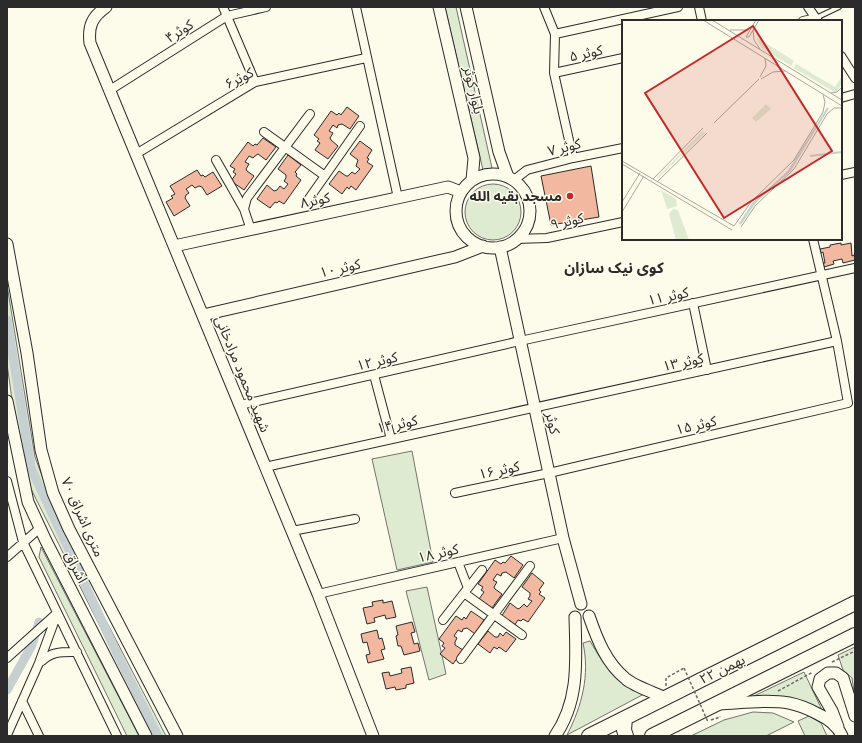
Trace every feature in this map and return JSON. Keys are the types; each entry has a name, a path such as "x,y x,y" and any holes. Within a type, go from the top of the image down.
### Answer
{"highway":[{"name":"۲۲ بهمن","path":"589,736 855,603"},
{"name":"۲۲ بهمن","path":"652,736 718,710 855,635"},
{"path":"625,718 624,730 626,736"}],"main road":[{"name":"شهید محمود مرادخانی","path":"106,7 97,14 92,22 89,32 90,43 318,594 373,736"},
{"name":"بلوار کوثر","path":"439,7 474,158 472,180"},
{"name":"بلوار کوثر","path":"466,7 499,152 511,178"},
{"path":"499,174 511,178 524,190 529,204 530,214 528,223 523,232 509,244 500,247 483,246 474,242 466,236 459,224 456,210 457,200 461,192 472,180 480,176 499,174"},
{"name":"کوثر۸","path":"174,246 448,187 461,192"},
{"name":"۷۰ متری اشراق","path":"7,244 27,353 41,450 53,493 68,529 177,736"},
{"name":"کوثر ۱۰","path":"203,315 455,257 483,246"},
{"name":"کوثر","path":"500,247 563,538 581,604"},
{"name":"اشراق","path":"7,401 28,502 146,736"},
{"path":"555,736 561,727 573,696 576,673 574,614 575,608 581,604 587,606 597,638 606,656 626,680 665,698"},
{"path":"575,617 582,620 589,616"},
{"path":"840,732 832,712 818,687 820,678 828,672 836,672 843,678 855,711"},
{"path":"718,710 766,702 789,703 813,711 825,717 840,732"}],"street":[{"path":"223,7 255,82"},
{"name":"کوثر۴","path":"110,90 227,16 266,7"},
{"path":"356,7 398,198"},
{"path":"544,7 555,34 554,73 573,158"},
{"path":"555,34 678,7"},
{"path":"699,7 702,20"},
{"path":"808,7 817,20"},
{"name":"کوثر۶","path":"136,154 255,82 366,58"},
{"name":"کوثر ۵","path":"554,73 622,58"},
{"path":"842,58 855,78"},
{"path":"842,98 855,94"},
{"path":"244,209 247,198 310,114"},
{"path":"308,200 360,126"},
{"path":"264,132 324,176"},
{"name":"کوثر ۷","path":"511,178 527,170 573,158 622,148"},
{"path":"216,160 244,209 251,230"},
{"path":"842,175 855,172"},
{"name":"کوثر ۹","path":"516,239 547,238 622,222"},
{"path":"814,240 837,341"},
{"name":"کوثر ۱۱","path":"520,342 855,268"},
{"path":"693,304 707,370"},
{"name":"کوثر ۱۳","path":"535,408 837,341"},
{"name":"۱۵ کوثر","path":"549,473 848,403 837,341"},
{"name":"کوثر ۱۲","path":"240,405 520,342"},
{"path":"374,375 391,439"},
{"name":"کوثر ۱۴","path":"265,467 535,408"},
{"name":"کوثر ۱۶","path":"455,493 549,473"},
{"path":"7,481 23,542 117,736"},
{"path":"292,532 355,519"},
{"path":"7,557 40,528"},
{"name":"کوثر ۱۸","path":"318,594 563,538"},
{"path":"458,562 466,590 494,616 522,635"},
{"path":"461,659 530,566"},
{"path":"443,620 482,570"},
{"path":"7,658 57,614"},
{"path":"7,735 40,663 57,614"},
{"path":"40,663 48,654 77,652"},
{"path":"22,701 39,736"}],"lane":[{"path":"817,20 839,7"}],"path":[{"path":"666,678 684,668 708,722 718,710"}],"green space":[{"path":"445,7 456,7 492,168 483,170"},
{"path":"493,184 504,186 513,192 519,201 521,212 519,223 513,232 504,238 493,240 482,238 473,232 467,223 465,212 467,201 473,192 482,186"},
{"path":"7,285 35,457 61,527 103,615 166,736 155,736 30,487 13,407 7,364"},
{"path":"412,451 433,562 397,570 372,459"},
{"path":"41,547 139,736 127,736 39,557"},
{"path":"427,587 446,674 429,680 406,591"},
{"path":"590,641 606,666 618,679 644,694 567,735 577,713 585,679 586,667 583,643"},
{"path":"855,647 854,692 852,678 843,670 838,655"},
{"path":"804,672 822,710 805,702 789,698 754,696"},
{"path":"753,712 773,713 794,722 766,736 691,736 724,720"},
{"path":"809,716 821,723 827,736 805,736 798,721"}],"building":[{"path":"347,107 359,116 350,129 342,124 338,125 337,128 333,125 329,131 333,133 330,138 338,146 328,159 315,150 320,143 317,141 319,139 314,135 331,111 337,115 339,113 341,115"},
{"path":"263,138 276,147 266,160 258,154 253,158 249,156 245,162 249,164 246,169 254,176 244,190 231,181 236,174 233,172 235,169 230,166 248,142 253,146 255,144 257,145"},
{"path":"360,141 372,150 367,158 369,159 367,162 373,166 356,190 351,186 349,189 347,187 342,194 329,184 339,171 348,176 352,172 355,174 360,169 356,166 358,160 350,154"},
{"path":"288,155 301,165 295,172 297,174 296,176 301,180 284,204 279,201 277,203 275,202 270,208 257,199 267,185 274,191 280,186 284,189 288,184 284,181 286,175 278,169"},
{"name":"مسجد بقیه الله","path":"591,166 599,217 551,225 541,176"},
{"path":"197,170 201,176 203,175 205,177 213,172 222,186 207,195 202,187 199,186 195,188 192,185 186,189 189,193 185,198 190,206 174,216 166,202 173,198 171,196 175,194 170,186"},
{"path":"841,243 841,245 851,243 852,256 854,255 855,260 843,263 842,259 833,261 834,264 824,267 823,263 825,263 823,252 821,253 820,249"},
{"path":"511,556 523,565 514,578 506,572 502,573 501,576 497,574 493,580 497,582 494,587 502,594 492,608 479,599 484,592 481,590 483,587 478,584 495,560 501,564 503,562 505,563"},
{"path":"532,573 544,583 539,590 541,592 539,594 545,598 528,622 523,619 521,621 518,620 514,626 501,617 510,603 518,609 524,604 527,607 532,601 528,599 530,593 522,587"},
{"path":"383,600 383,603 392,601 396,617 386,619 385,615 374,618 375,622 367,624 363,608 373,606 372,602"},
{"path":"471,611 484,620 475,634 467,628 463,629 462,632 458,630 454,636 457,638 455,645 463,650 453,664 440,654 445,648 442,646 444,643 439,639 456,616 462,620 464,617 466,619"},
{"path":"412,622 415,632 411,633 414,644 418,643 420,651 404,655 401,646 398,646 396,626"},
{"path":"377,630 379,639 382,638 385,649 381,650 384,659 368,663 366,655 370,654 367,642 363,643 361,634"},
{"path":"488,631 495,637 498,637 500,633 503,636 506,632 516,639 506,652 499,647 497,649 494,647 490,653 478,644"},
{"path":"411,667 414,683 406,685 406,688 396,690 395,687 386,689 382,673 389,672 390,676 402,673 401,669"}],"waterway":[{"path":"7,320 31,468 118,656 158,736"},
{"path":"7,690 32,645 39,622"}],"place":[{"name":"مسجد بقیه الله","path":"570,196"}],"district":[{"name":"کوی نیک سازان","path":"614,268"}]}
